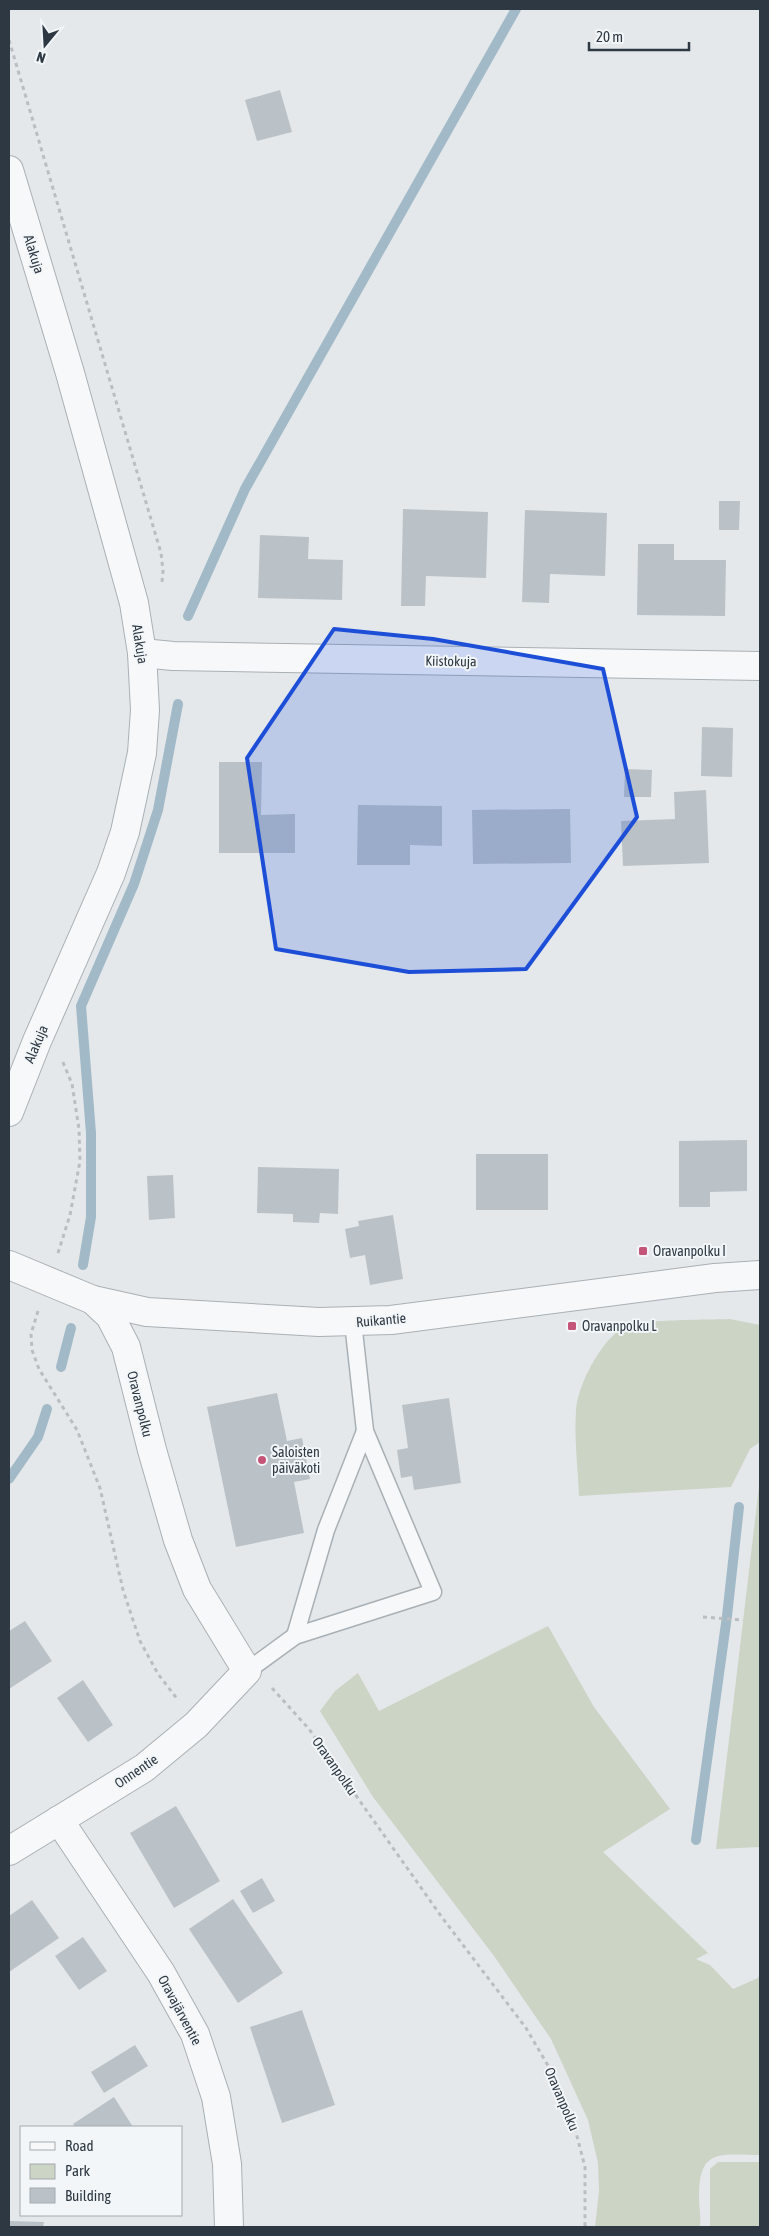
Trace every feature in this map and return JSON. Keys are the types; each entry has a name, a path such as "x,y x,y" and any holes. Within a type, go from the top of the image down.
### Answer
{"street":[{"name":"Alakuja","path":"9,170 134,603 142,653 145,710 142,753 124,832 110,873 37,1041 9,1112"},
{"name":"Kiistokuja","path":"142,653 173,656 760,666"},
{"name":"Ruikantie","path":"9,1264 93,1300 147,1312 318,1322 390,1320 715,1278 760,1275"},
{"name":"Oravanpolku","path":"93,1300 110,1316 126,1347 178,1540 197,1589 248,1671"},
{"name":"Onnentie","path":"9,1851 144,1768 196,1725 248,1671"},
{"name":"Oravajärventie","path":"59,1820 160,1973 196,2034 216,2097 227,2164 229,2227"}],"lane":[{"path":"248,1671 295,1636 433,1592 365,1431 353,1322"},
{"path":"295,1636 326,1530 365,1431"}],"path":[{"path":"37,1041 56,1053 64,1063 72,1084 79,1130 80,1161 70,1215 50,1281 31,1334 32,1350 39,1369 77,1430 100,1488 123,1590 140,1641 158,1674 196,1725"},
{"path":"704,1617 743,1620"},
{"name":"Oravanpolku","path":"248,1671 272,1688 309,1729 442,1916 526,2028 557,2081 572,2117 585,2167 585,2227"}],"highlighted area":[{"path":"334,629 433,639 603,669 637,817 526,969 409,972 276,949 247,758"}],"green space":[{"path":"730,1319 760,1325 760,1442 750,1449 731,1487 579,1496 575,1432 577,1401 592,1364 607,1342 615,1333 632,1324 658,1321"},
{"path":"760,1478 760,1847 716,1849"},
{"path":"548,1626 594,1707 670,1809 603,1852 708,1953 696,1959 710,1965 733,1989 758,1978 760,1973 760,2155 724,2155 708,2161 703,2169 700,2180 700,2227 595,2227 599,2191 598,2163 588,2120 551,2039 494,1956 373,1797 320,1711 335,1691 358,1673 379,1711"},
{"path":"718,2162 760,2162 760,2227 710,2227 710,2169"}],"building":[{"path":"280,90 292,132 257,141 245,100"},
{"path":"719,501 740,501 739,530 719,530"},
{"path":"403,509 488,512 486,578 426,576 425,606 401,606"},
{"path":"525,510 607,513 605,576 550,574 549,603 522,602"},
{"path":"260,535 309,537 308,559 343,560 342,600 258,598"},
{"path":"638,544 674,544 674,560 726,560 725,616 637,615"},
{"path":"702,727 733,728 732,777 701,776"},
{"path":"219,762 262,762 261,815 295,814 295,853 219,853"},
{"path":"625,769 652,770 651,797 624,797"},
{"path":"706,790 709,863 623,866 621,821 675,819 674,792"},
{"path":"358,805 442,806 442,846 410,845 410,865 357,865"},
{"path":"570,809 571,863 473,864 472,810"},
{"path":"747,1140 747,1191 710,1192 710,1207 679,1207 679,1141"},
{"path":"476,1154 548,1154 548,1210 476,1210"},
{"path":"258,1167 339,1169 338,1214 320,1213 319,1223 293,1222 293,1214 257,1213"},
{"path":"173,1175 175,1218 149,1220 147,1176"},
{"path":"393,1215 403,1279 370,1285 365,1255 350,1258 345,1229 359,1226 358,1221"},
{"name":"Saloisten päiväkoti","path":"277,1393 287,1441 302,1438 310,1479 294,1482 304,1533 236,1547 207,1407"},
{"path":"449,1398 461,1483 414,1490 412,1476 401,1478 397,1450 408,1448 402,1405"},
{"path":"25,1621 52,1661 9,1689 9,1631"},
{"path":"83,1680 113,1725 88,1742 57,1698"},
{"path":"176,1806 220,1881 174,1908 130,1833"},
{"path":"262,1878 275,1901 253,1913 240,1891"},
{"path":"233,1899 283,1973 238,2003 189,1929"},
{"path":"32,1900 59,1938 9,1972 9,1916"},
{"path":"83,1937 107,1971 79,1990 55,1956"},
{"path":"302,2010 335,2105 282,2123 250,2027"},
{"path":"135,2045 148,2066 104,2093 91,2072"},
{"path":"114,2097 132,2126 74,2126 73,2124"},
{"path":"9,2221 44,2222 43,2227 9,2227"}],"waterway":[{"path":"188,616 245,489 516,9"},
{"path":"83,1265 91,1217 91,1133 81,1006 134,884 158,810 178,704"},
{"path":"61,1367 71,1328"},
{"path":"9,1479 38,1437 47,1409"},
{"path":"696,1840 727,1616 739,1507"}],"place":[{"name":"Oravanpolku I","path":"643,1251"},
{"name":"Oravanpolku L","path":"572,1326"},
{"name":"Saloisten päiväkoti","path":"262,1460"}]}
